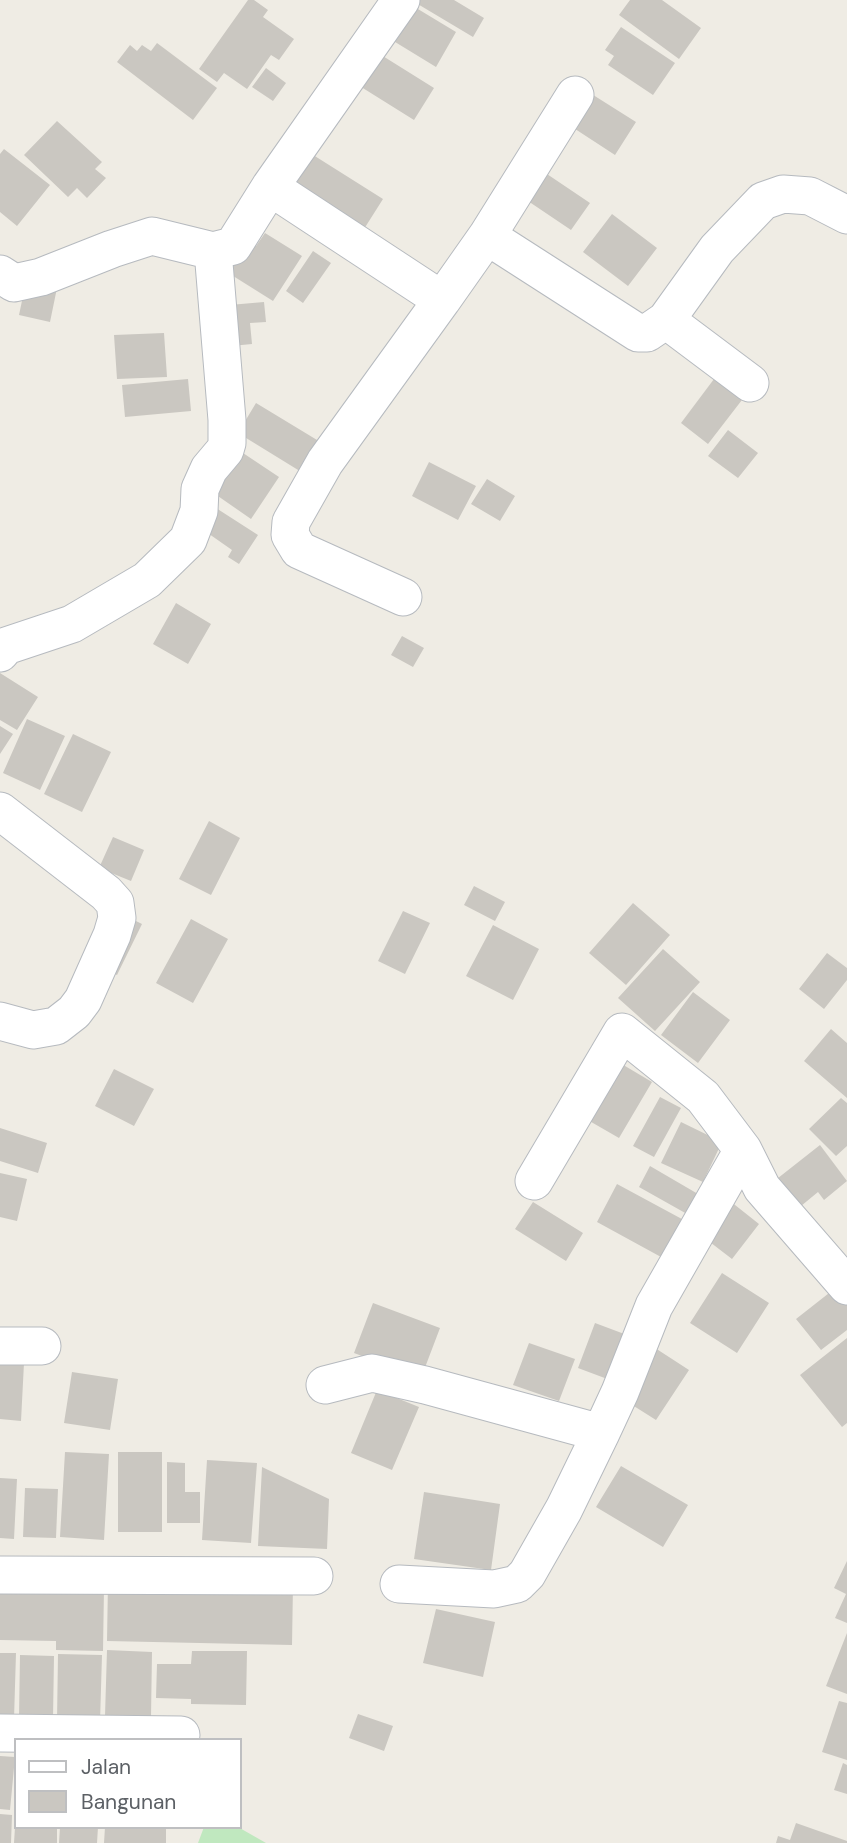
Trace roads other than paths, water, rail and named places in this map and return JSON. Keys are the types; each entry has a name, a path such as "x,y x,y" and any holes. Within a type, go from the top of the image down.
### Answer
{"street":[{"path":"5,289 152,236 213,251 233,246 270,187 401,0"},
{"path":"404,597 299,550 290,535 291,522 325,462 486,236 575,94"},
{"path":"270,187 442,300"},
{"path":"486,236 638,333 647,333 666,320 718,249 763,201 783,194 810,196 847,215"},
{"path":"0,653 6,646 72,624 147,580 188,540 199,511 200,489 227,443 213,251"},
{"path":"666,320 750,383"},
{"path":"0,811 106,893 115,903 117,918 112,936 83,1000 74,1012 56,1026 33,1030 0,1021"},
{"path":"534,1181 622,1032 703,1097 743,1150 762,1188 847,1286"},
{"path":"399,1584 494,1589 517,1584 527,1574 564,1509 601,1433 654,1306 743,1150"},
{"path":"0,1346 42,1346"},
{"path":"325,1385 372,1373 601,1433"},
{"path":"0,1575 314,1576"},
{"path":"0,1733 181,1735"}]}
